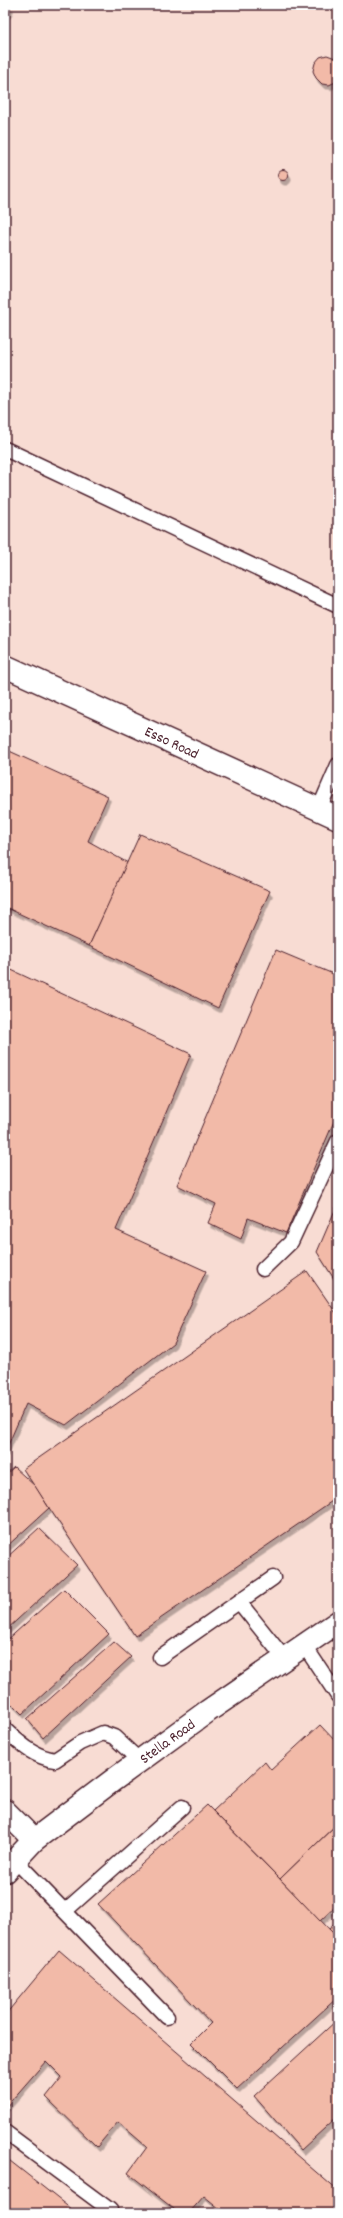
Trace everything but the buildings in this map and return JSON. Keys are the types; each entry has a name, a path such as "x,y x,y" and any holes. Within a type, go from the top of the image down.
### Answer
{"street":[{"name":"Esso Road","path":"5,666 338,818"},
{"name":"Stella Road","path":"10,1866 34,1840 140,1760 304,1644 338,1622"},
{"path":"5,1811 34,1840"}],"lane":[{"path":"5,449 338,606"},
{"path":"319,809 338,765"},
{"path":"263,1269 291,1242 313,1199 338,1141"},
{"path":"160,1657 273,1578"},
{"path":"240,1602 284,1658"},
{"path":"304,1644 338,1696"},
{"path":"5,1730 29,1750 42,1758 55,1760 80,1743 102,1733 114,1737 140,1760"},
{"path":"65,1911 182,1807"},
{"path":"10,1866 65,1911 167,2017"},
{"path":"5,2132 110,2210"}],"shaded area":[{"path":"5,5 338,5 338,2213 5,2213"}]}
